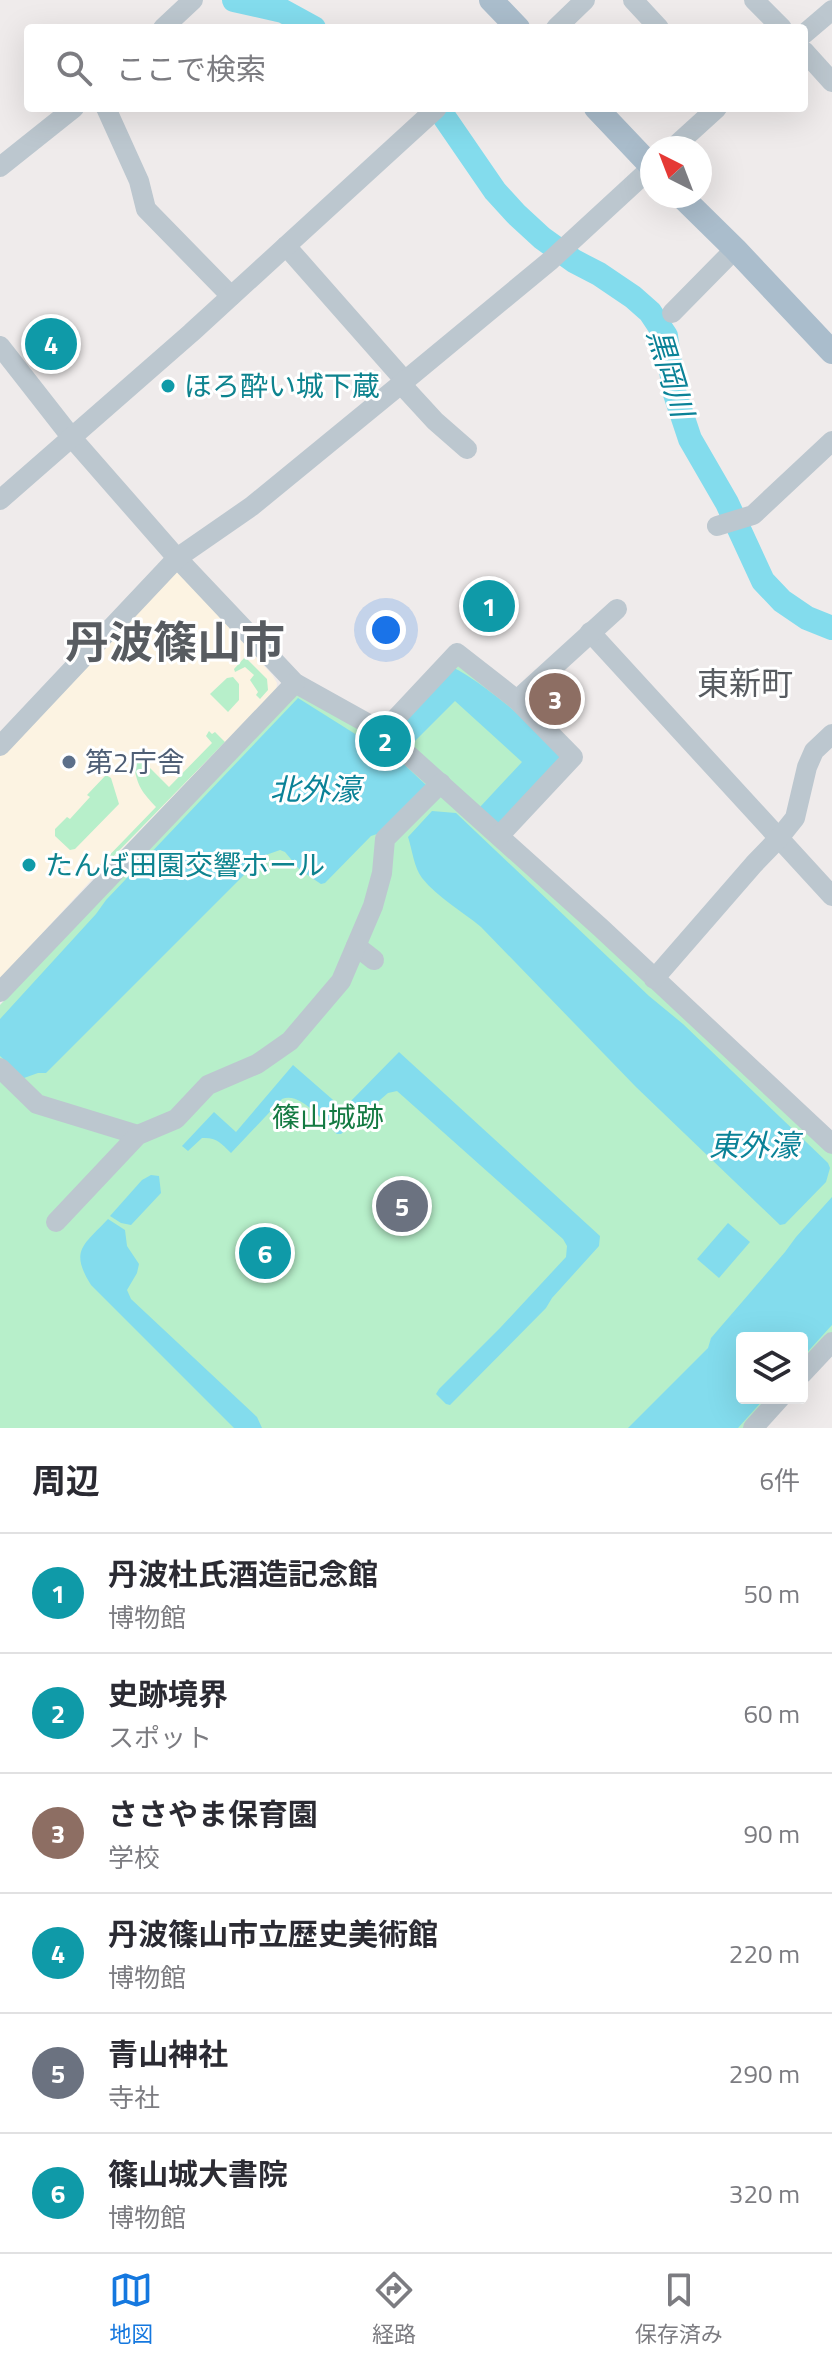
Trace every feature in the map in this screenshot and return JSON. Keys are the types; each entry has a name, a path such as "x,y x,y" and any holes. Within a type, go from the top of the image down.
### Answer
{"main road":[{"path":"491,0 514,24"},
{"path":"600,112 640,154"},
{"path":"693,208 832,352"}],"street":[{"path":"167,24 193,0"},
{"path":"560,24 585,0"},
{"path":"633,0 655,24"},
{"path":"754,0 778,24"},
{"path":"808,31 832,10"},
{"path":"808,55 832,82"},
{"path":"0,167 69,112"},
{"path":"108,112 139,181 146,209 231,296"},
{"path":"686,136 713,112"},
{"path":"0,500 231,296 430,114"},
{"path":"0,746 177,558 252,506 551,260 640,178"},
{"path":"286,246 435,421 467,449"},
{"path":"672,313 735,249"},
{"path":"0,346 72,438 177,558 295,683 383,732 832,1144"},
{"path":"729,523 753,515 832,441"},
{"path":"517,700 617,609"},
{"path":"590,632 832,896"},
{"path":"383,732 457,653 517,700 573,757 499,836"},
{"path":"0,992 295,683"},
{"path":"654,979 795,818 814,751 832,734"},
{"path":"56,1222 138,1135 176,1119 208,1085 257,1064 290,1041 341,981 373,906 382,873 385,839 441,783"},
{"path":"356,946 374,960"},
{"path":"0,1068 37,1104 138,1135"},
{"path":"808,1368 832,1342"},
{"path":"753,1428 775,1404"}],"shaded area":[{"path":"178,571 273,676 277,683 276,691 93,878 0,979 0,754"}],"green space":[{"name":"篠山城跡","path":"463,656 573,757 495,836 832,1153 832,1334 808,1360 808,1332 736,1332 736,1404 767,1404 745,1428 0,1428 0,1005 298,692 370,736"},
{"path":"245,657 267,679 268,690 260,699 250,680 254,675 245,667 235,672 234,669"},
{"path":"233,677 239,684 239,700 228,712 210,694 227,678"},
{"path":"209,731 212,734 215,732 225,742 101,869 99,866 156,807 141,788 134,765 141,759 169,787 212,743 206,736"},
{"path":"106,775 111,778 119,804 75,849 70,850 55,836 55,829 67,817 70,819"}],"water":[{"path":"454,668 511,708 560,756 559,761 499,827 480,807 522,762 455,701 411,745 397,730"},
{"name":"北外濠","path":"298,698 360,737 376,738 426,785 380,833 371,836 325,883 321,884 300,870 285,852 280,850 263,856 46,1073 24,1078 0,1056 0,1019 106,900"},
{"name":"東外濠","path":"432,811 456,813 828,1163 830,1168 826,1182 785,1224 780,1225 636,1087 481,927 422,878 408,837"},
{"path":"399,1052 600,1236 599,1246 546,1308 450,1405 436,1394 439,1389 566,1257 567,1246 563,1239 397,1091 388,1093 341,1134 337,1134 304,1103 289,1098 282,1099 231,1153 211,1139 202,1138 188,1151 182,1146 214,1112 236,1132 293,1065 340,1106 346,1106"},
{"path":"151,1175 159,1176 161,1193 131,1225 110,1216 142,1180"},
{"path":"832,1197 832,1325 808,1351 808,1332 736,1332 736,1404 760,1404 738,1428 628,1428 708,1348 711,1338"},
{"path":"108,1219 125,1230 127,1246 139,1264 127,1290 131,1299 257,1417 262,1428 234,1428 91,1285 80,1256 86,1242"},
{"path":"728,1223 750,1242 719,1278 697,1259"}],"waterway":[{"name":"黒岡川","path":"234,0 283,11 307,24"},
{"name":"黒岡川","path":"441,112 495,191 516,214 542,238 633,297 650,312 666,336 674,391 690,439 727,503 763,581 782,601 807,618 832,628"}],"place":[{"name":"丹波篠山市立歴史美術館","path":"51,344"},
{"name":"ほろ酔い城下蔵","path":"168,386"},
{"name":"丹波杜氏酒造記念館","path":"489,606"},
{"name":"ささやま保育園","path":"555,699"},
{"name":"史跡境界","path":"385,741"},
{"name":"第2庁舎","path":"69,762"},
{"name":"たんば田園交響ホール","path":"29,865"},
{"name":"青山神社","path":"402,1206"},
{"name":"篠山城大書院","path":"265,1253"}],"district":[{"name":"丹波篠山市","path":"175,643"},
{"name":"東新町","path":"745,684"}]}
